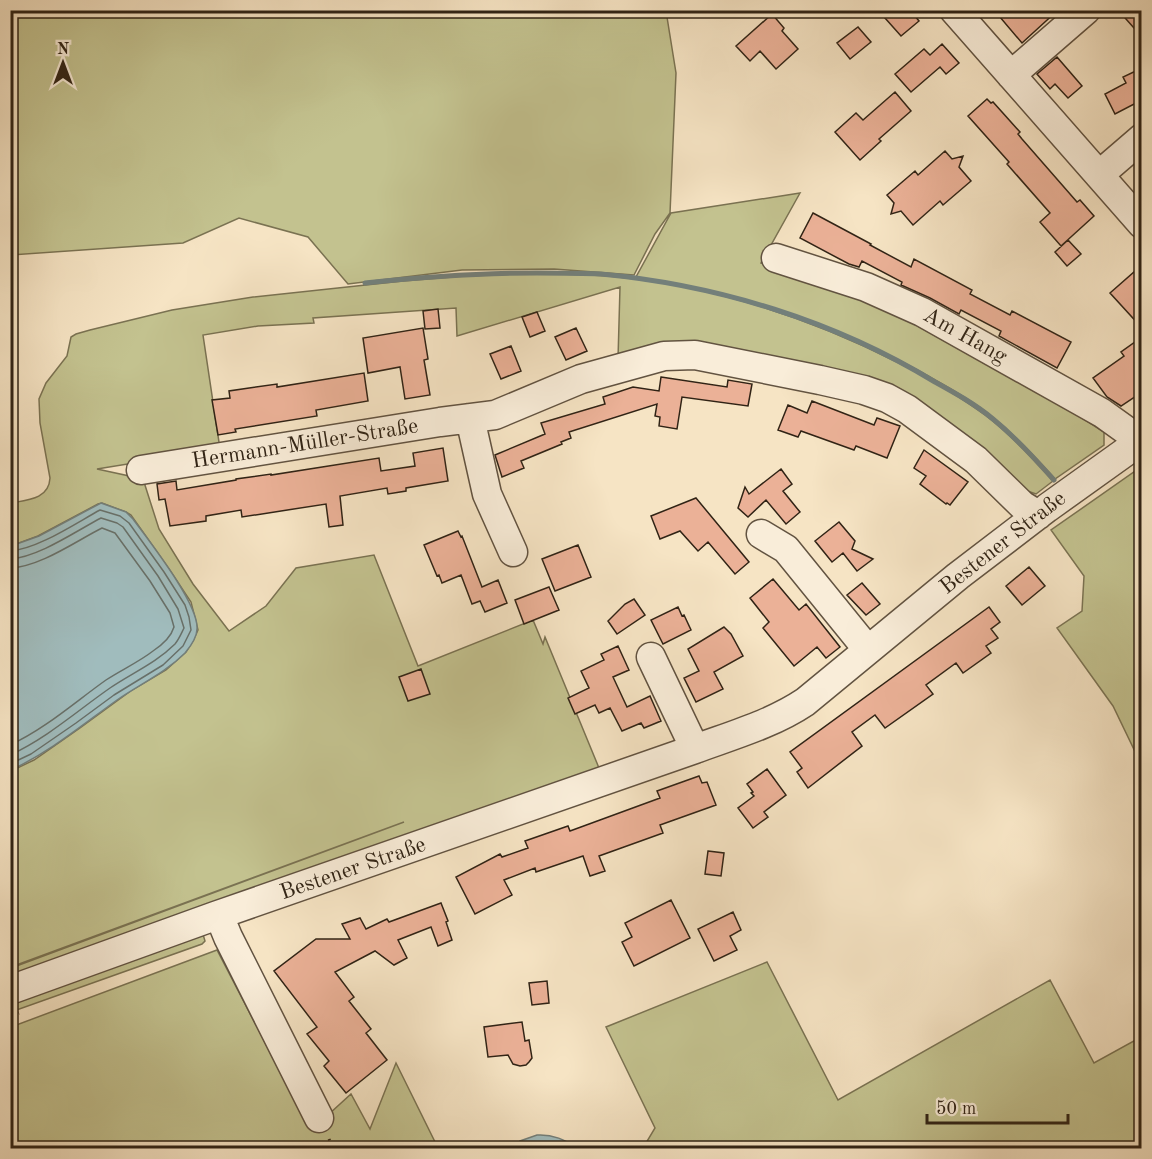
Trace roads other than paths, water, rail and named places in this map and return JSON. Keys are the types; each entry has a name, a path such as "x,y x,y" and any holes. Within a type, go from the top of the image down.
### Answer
{"street":[{"path":"954,10 1142,224"},
{"path":"1011,75 1086,10"},
{"path":"1099,175 1142,138"},
{"name":"Am Hang","path":"776,258 867,287 922,312 1102,413 1141,441"},
{"name":"Hermann-Müller-Straße","path":"141,470 495,415 581,379 663,356 695,355 820,380 887,398 907,409 976,460 1023,505 1043,511"},
{"path":"470,418 487,494 513,552"},
{"name":"Bestener Straße","path":"10,990 774,720 805,702 958,576 1043,511 1141,441"},
{"path":"761,534 786,549 868,650"},
{"path":"651,657 695,749"},
{"path":"219,915 319,1118"}],"water":[{"path":"101,503 126,512 161,557 190,604 195,618 196,635 185,653 169,667 117,700 52,747 11,770 11,546 39,536"},
{"path":"537,1135 559,1138 578,1148 513,1148 520,1141"}],"waterway":[{"path":"365,283 473,275 601,274 688,287 774,309 857,341 897,360 950,390 979,408 1001,426 1054,480"}]}
